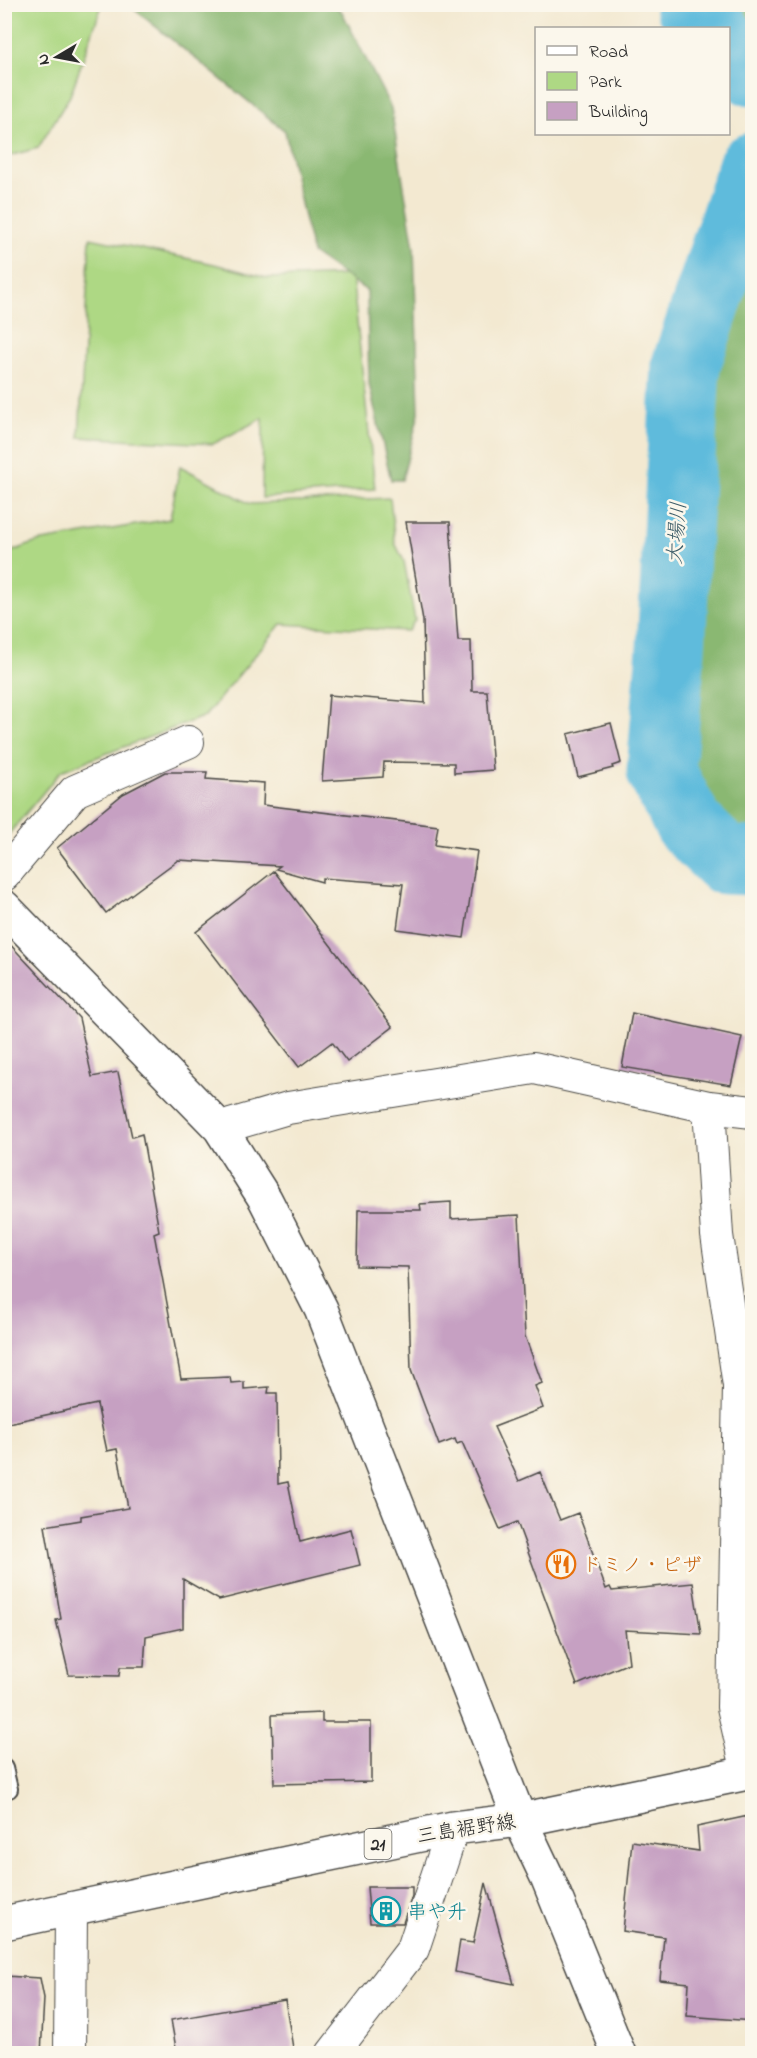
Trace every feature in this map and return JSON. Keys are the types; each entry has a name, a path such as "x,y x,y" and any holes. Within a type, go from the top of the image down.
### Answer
{"street":[{"path":"4,875 75,791 188,742"},
{"path":"4,907 220,1128 264,1199 321,1309 520,1820 548,1879 619,2054"},
{"path":"220,1128 288,1108 534,1068 709,1107 753,1112"},
{"path":"709,1107 717,1235 739,1386 734,1707 750,1772"},
{"name":"三島裾野線","path":"4,1923 453,1828 520,1820 750,1772"},
{"path":"332,2054 413,1949 453,1828"},
{"path":"70,2054 71,1909"}],"lane":[{"path":"4,1768 9,1789 4,1790"}],"green space":[{"path":"5,4 102,5 70,96 38,148 5,157"},
{"path":"129,5 334,5 342,12 391,108 414,248 419,413 402,480 391,480 369,384 367,291 312,253 285,131"},
{"path":"735,5 752,5 752,46"},
{"path":"752,216 752,842 716,821 677,765 699,466 727,312"},
{"path":"90,238 214,264 267,278 352,275 375,489 262,498 263,418 213,444 79,437"},
{"path":"180,466 250,504 390,498 395,543 404,561 415,620 408,631 281,624 205,716 61,771 8,835 4,824 5,554 37,542 170,519"}],"building":[{"path":"406,522 450,522 458,641 471,641 472,691 487,691 493,770 454,773 454,763 384,762 383,777 322,781 329,695 425,703 423,620"},
{"path":"611,723 621,763 612,766 613,768 578,777 568,734"},
{"path":"165,772 207,772 206,779 264,783 263,805 438,826 435,845 477,851 464,938 397,929 403,884 322,878 322,882 276,869 280,866 178,860 106,913 57,848 123,794"},
{"path":"274,871 393,1027 347,1062 332,1042 299,1067 196,932"},
{"path":"4,938 79,1018 92,1077 118,1072 132,1137 142,1134 159,1231 154,1233 181,1379 230,1377 231,1383 244,1382 244,1389 269,1387 268,1393 277,1393 278,1484 288,1482 300,1542 351,1529 360,1565 219,1600 183,1579 183,1628 146,1636 144,1667 120,1667 119,1676 69,1675 56,1620 61,1619 45,1526 81,1520 81,1516 128,1508 117,1449 107,1451 97,1404 4,1424"},
{"path":"632,1013 742,1037 731,1085 622,1067"},
{"path":"451,1202 451,1219 519,1215 525,1336 542,1383 535,1386 543,1408 494,1427 519,1481 540,1472 560,1520 578,1513 606,1589 610,1587 612,1591 693,1583 701,1634 625,1630 629,1663 577,1685 517,1522 500,1529 462,1442 457,1444 455,1439 439,1445 411,1370 408,1267 357,1266 358,1210 421,1210 420,1204"},
{"path":"322,1713 322,1722 371,1722 371,1782 274,1784 272,1715"},
{"path":"753,1815 753,2021 687,2016 689,1983 660,1980 664,1937 623,1931 632,1841 699,1851 697,1827"},
{"path":"486,1883 514,1984 455,1972 460,1941 473,1943"},
{"name":"串や升","path":"367,1887 412,1887 412,1896 403,1923 370,1923"},
{"path":"4,1976 40,1978 44,1998 41,2054 4,2054"},
{"path":"285,2000 294,2054 177,2054 171,2020"}],"waterway":[{"name":"大場川","path":"689,4 699,10 714,27"},
{"name":"大場川","path":"730,47 752,72"},
{"name":"大場川","path":"752,167 686,365 671,648 661,771 689,825 725,860 752,861"}],"place":[{"name":"ドミノ・ピザ","path":"561,1564"},
{"name":"串や升","path":"386,1911"}]}
